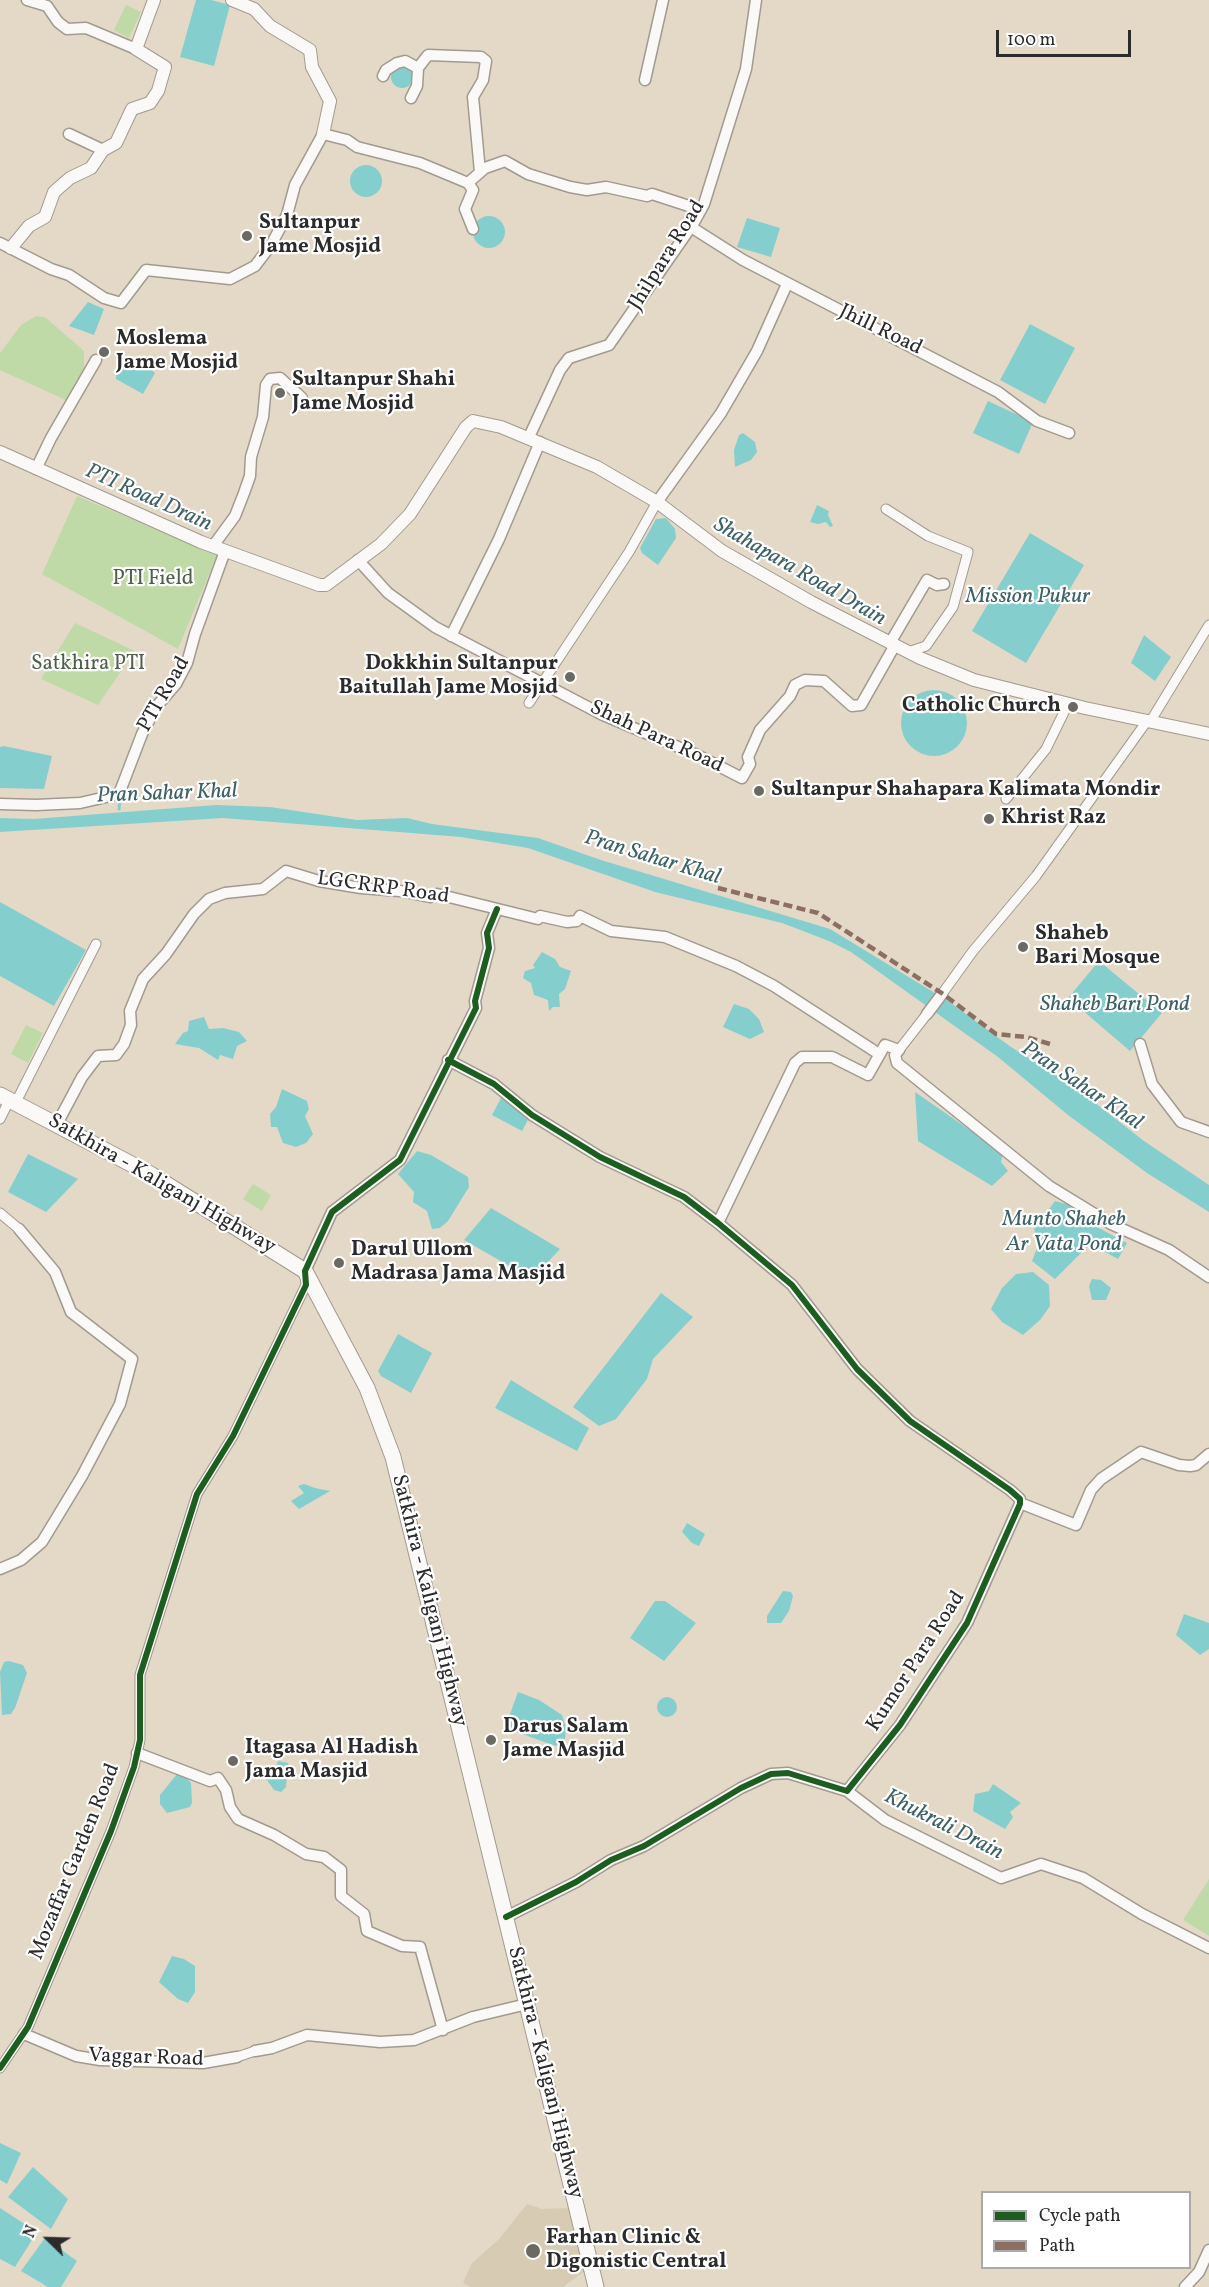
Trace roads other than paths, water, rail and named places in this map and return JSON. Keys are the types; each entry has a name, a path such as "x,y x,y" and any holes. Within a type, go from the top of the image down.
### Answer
{"highway":[{"name":"Satkhira - Kaliganj Highway","path":"9,1098 191,1198 305,1270 367,1388 393,1458 596,2287"}],"main road":[{"path":"6,245 29,226 45,217 54,192 70,178 91,168 103,150 116,143 132,109 150,104 158,91 165,67 136,49 154,0"},
{"path":"232,0 254,9 270,26 310,50 312,67 330,101 323,134"},
{"path":"0,452 225,551 319,585 326,585 381,544 410,514 466,427 473,421 534,439 597,467 657,502 722,551 811,602 908,652 975,680 1068,704 1209,734"}],"street":[{"path":"27,0 47,6 58,22 67,29 86,28 136,49"},
{"path":"645,80 663,0"},
{"name":"Jhilpara Road","path":"452,636 499,538 560,370 569,358 609,345 701,210 746,69 756,0"},
{"path":"411,98 417,86 418,68 428,56 482,57 486,61 483,80 473,97 480,172"},
{"path":"383,76 386,70 397,63 405,62 418,68"},
{"path":"69,134 103,150"},
{"path":"6,245 51,269 69,275 104,298 121,303 146,270 230,279 255,266 271,245 287,215 295,185 323,134 347,140 357,147 420,163 468,183 473,190 465,209 473,229"},
{"path":"506,159 528,171 572,183"},
{"path":"468,183 485,168 505,161 528,174 570,187 587,190 606,187 647,196 652,194 701,210"},
{"name":"Jhill Road","path":"691,227 787,284 998,392 1037,421 1069,433"},
{"path":"529,703 629,552 657,502 721,413 757,351 787,284"},
{"path":"36,469 51,438 96,360"},
{"path":"213,546 235,516 250,476 251,457 264,417 266,385 270,380 280,378 302,398"},
{"path":"886,509 928,536 968,552 952,606 926,646 908,652"},
{"name":"PTI Road","path":"0,804 36,805 81,802 119,794 142,734 156,707 176,684 187,663 195,633 225,551"},
{"name":"Shah Para Road","path":"358,560 388,593 435,627 603,715 697,754 742,778 750,764 748,758 760,730 790,696 795,685 806,680 824,681 852,706 861,705 892,644"},
{"path":"892,644 927,580 937,585 944,584"},
{"path":"1209,625 1149,721 1036,876 973,951 895,1055 897,1063 1049,1186 1111,1224 1169,1250 1209,1277"},
{"path":"1006,799 1046,749 1068,704"},
{"name":"LGCRRP Road","path":"57,1124 82,1077 98,1056 116,1055 124,1044 131,1025 130,1011 143,979 166,954 194,914 209,899 225,893 263,889 286,871 319,881 430,897 437,894 531,918 538,919 540,916 567,922 577,921 580,916 611,931 665,937 736,966 774,986 879,1054"},
{"path":"305,1270 332,1212 400,1160 476,1008 475,1001 489,948 487,933 497,909"},
{"path":"0,1119 9,1098 96,944"},
{"path":"1140,1044 1152,1084 1181,1122 1209,1132"},
{"path":"718,1223 795,1063 802,1057 832,1057 868,1075 885,1045 899,1050"},
{"path":"448,1060 494,1084 532,1115 600,1157 684,1197 718,1223 792,1285 857,1370 910,1421 1010,1490 1020,1503 1076,1525 1091,1490 1101,1479 1141,1452 1179,1465 1190,1466 1196,1465 1209,1454"},
{"path":"0,1214 19,1229 55,1272 71,1312 132,1359 120,1404 82,1476 42,1542 21,1560 0,1569"},
{"name":"Mozaffar Garden Road","path":"0,2068 24,2034 111,1831 140,1740 140,1675 197,1494 233,1436 306,1284 305,1270"},
{"name":"Kumor Para Road","path":"847,1791 900,1725 967,1623 1020,1503"},
{"path":"137,1753 210,1781 218,1778 226,1790 230,1807 238,1819 306,1854 324,1857 341,1870 341,1896 364,1914 367,1931 402,1946 420,1947 442,2030"},
{"path":"506,1917 576,1882 611,1860 644,1846 741,1788 771,1774 788,1773 847,1791 885,1820 1001,1878 1041,1864 1083,1878 1142,1914 1209,1948"},
{"name":"Vaggar Road","path":"24,2034 76,2056 100,2060 203,2063 272,2048 307,2036 380,2042 414,2040 473,2017 527,2004"},
{"path":"1185,2287 1199,2272 1209,2250"}],"water":[{"path":"196,0 211,0 230,5 214,66 180,57"},
{"path":"402,66 410,69 413,77 410,85 402,88 394,85 391,77 394,69"},
{"path":"366,165 377,170 382,181 377,192 366,197 355,192 350,181 355,170"},
{"path":"489,216 500,221 505,232 500,243 489,248 478,243 473,232 478,221"},
{"path":"747,218 780,228 771,257 737,247"},
{"path":"88,302 104,309 94,335 69,326"},
{"path":"1030,324 1075,348 1045,404 1000,380"},
{"path":"129,356 144,362 155,373 143,394 116,379 117,369"},
{"path":"988,401 1033,422 1019,454 973,433"},
{"path":"743,433 755,442 757,452 751,460 735,467 734,450 739,435"},
{"path":"817,505 829,511 828,515 833,526 830,527 826,522 818,524 810,522"},
{"path":"666,518 675,529 676,538 658,565 642,553 640,548 656,519"},
{"name":"Mission Pukur","path":"1030,533 1084,565 1026,663 972,631"},
{"path":"1144,635 1171,657 1155,681 1131,663"},
{"path":"928,690 940,690 958,699 965,710 967,723 965,736 958,747 947,754 928,756 915,751 906,742 901,729 901,717 906,704 915,695"},
{"path":"0,747 52,756 44,789 0,788"},
{"path":"216,805 270,807 357,820 407,818 432,824 538,838 601,860 830,929 948,1001 1011,1047 1071,1084 1144,1141 1209,1185 1209,1212 1147,1173 1068,1115 998,1057 851,952 782,923 655,892 528,848 461,837 223,818 0,832 0,818 34,819"},
{"path":"0,902 86,950 54,1006 0,976"},
{"path":"542,952 555,959 560,967 571,971 565,989 559,994 560,1007 553,1007 549,1011 548,1000 534,995 531,983 523,978 525,971 535,968 533,965"},
{"name":"Shaheb Bari Pond","path":"1099,961 1162,1013 1130,1051 1068,998"},
{"path":"734,1004 749,1009 759,1019 764,1032 750,1039 723,1027"},
{"path":"204,1017 209,1029 223,1028 239,1032 247,1041 237,1046 233,1059 220,1055 218,1060 199,1048 175,1044 183,1033 188,1031 189,1021"},
{"path":"282,1089 307,1101 309,1109 305,1116 313,1134 306,1143 296,1147 283,1143 277,1127 271,1127 270,1114 276,1107"},
{"path":"915,1092 1003,1153 1001,1162 1008,1171 992,1186 918,1141"},
{"path":"501,1098 531,1114 522,1131 492,1115"},
{"path":"417,1151 431,1155 468,1177 469,1187 448,1221 440,1228 432,1229 427,1211 413,1202 414,1192 398,1174"},
{"path":"28,1154 78,1179 46,1212 8,1192"},
{"name":"Munto Shaheb Ar Vata Pond","path":"1055,1201 1077,1207 1095,1226 1127,1243 1118,1259 1090,1244 1055,1279 1032,1261 1038,1246 1034,1229"},
{"path":"491,1208 560,1249 532,1279 464,1240"},
{"path":"1033,1272 1049,1285 1050,1306 1040,1320 1023,1335 1002,1322 991,1309 1002,1288 1016,1274"},
{"path":"1092,1279 1101,1280 1111,1288 1106,1300 1092,1300 1089,1286"},
{"path":"661,1293 693,1317 653,1359 647,1379 616,1419 599,1426 573,1407"},
{"path":"398,1334 432,1353 411,1393 381,1376 378,1371"},
{"path":"511,1380 589,1428 577,1451 495,1408"},
{"path":"304,1484 330,1491 299,1509 291,1501 304,1493 298,1486"},
{"path":"687,1523 705,1534 699,1546 692,1543 682,1532"},
{"path":"783,1591 791,1592 793,1596 789,1611 781,1623 767,1623 767,1616"},
{"path":"655,1601 665,1601 696,1623 664,1661 630,1638"},
{"path":"1184,1614 1209,1623 1209,1649 1200,1655 1176,1635"},
{"path":"4,1662 23,1665 27,1673 15,1708 11,1714 2,1715 0,1672"},
{"path":"518,1692 539,1700 562,1715 566,1728 565,1739 556,1746 505,1728"},
{"path":"667,1697 674,1700 677,1707 674,1714 667,1717 660,1714 657,1707 660,1700"},
{"path":"278,1761 288,1763 290,1768 287,1772 286,1787 281,1792 274,1790 266,1779 266,1774 274,1772"},
{"path":"177,1774 184,1775 191,1783 192,1803 190,1807 167,1813 160,1804 160,1795"},
{"path":"993,1784 1021,1803 1010,1812 1013,1817 1005,1829 973,1811 975,1794 989,1791"},
{"path":"172,1956 184,1959 195,1966 195,1992 188,2003 178,1999 159,1982"},
{"path":"0,2143 21,2153 7,2184 0,2180"},
{"path":"33,2167 68,2199 51,2229 8,2197"},
{"path":"0,2208 37,2232 15,2267 0,2259"},
{"path":"45,2238 77,2261 61,2287 48,2287 21,2271"}],"waterway":[{"name":"PTI Road Drain","path":"119,809 120,798"}],"place":[{"name":"Sultanpur Jame Mosjid","path":"247,236"},
{"name":"Moslema Jame Mosjid","path":"104,352"},
{"name":"Sultanpur Shahi Jame Mosjid","path":"280,393"},
{"name":"Dokkhin Sultanpur Baitullah Jame Mosjid","path":"570,677"},
{"name":"Catholic Church","path":"1073,707"},
{"name":"Sultanpur Shahapara Kalimata Mondir","path":"759,791"},
{"name":"Khrist Raz","path":"989,819"},
{"name":"Shaheb Bari Mosque","path":"1023,947"},
{"name":"Darul Ullom Madrasa Jama Masjid","path":"339,1263"},
{"name":"Darus Salam Jame Masjid","path":"491,1740"},
{"name":"Itagasa Al Hadish Jama Masjid","path":"233,1761"},
{"name":"Farhan Clinic & Digonistic Central","path":"533,2251"}],"water label":[{"name":"Shahapara Road Drain","path":"799,573"},
{"name":"Pran Sahar Khal","path":"167,795"},
{"name":"Pran Sahar Khal","path":"652,859"},
{"name":"Pran Sahar Khal","path":"1081,1087"},
{"name":"Khukrali Drain","path":"943,1826"}],"park label":[{"name":"PTI Field","path":"153,580"},
{"name":"Satkhira PTI","path":"88,665"}]}
